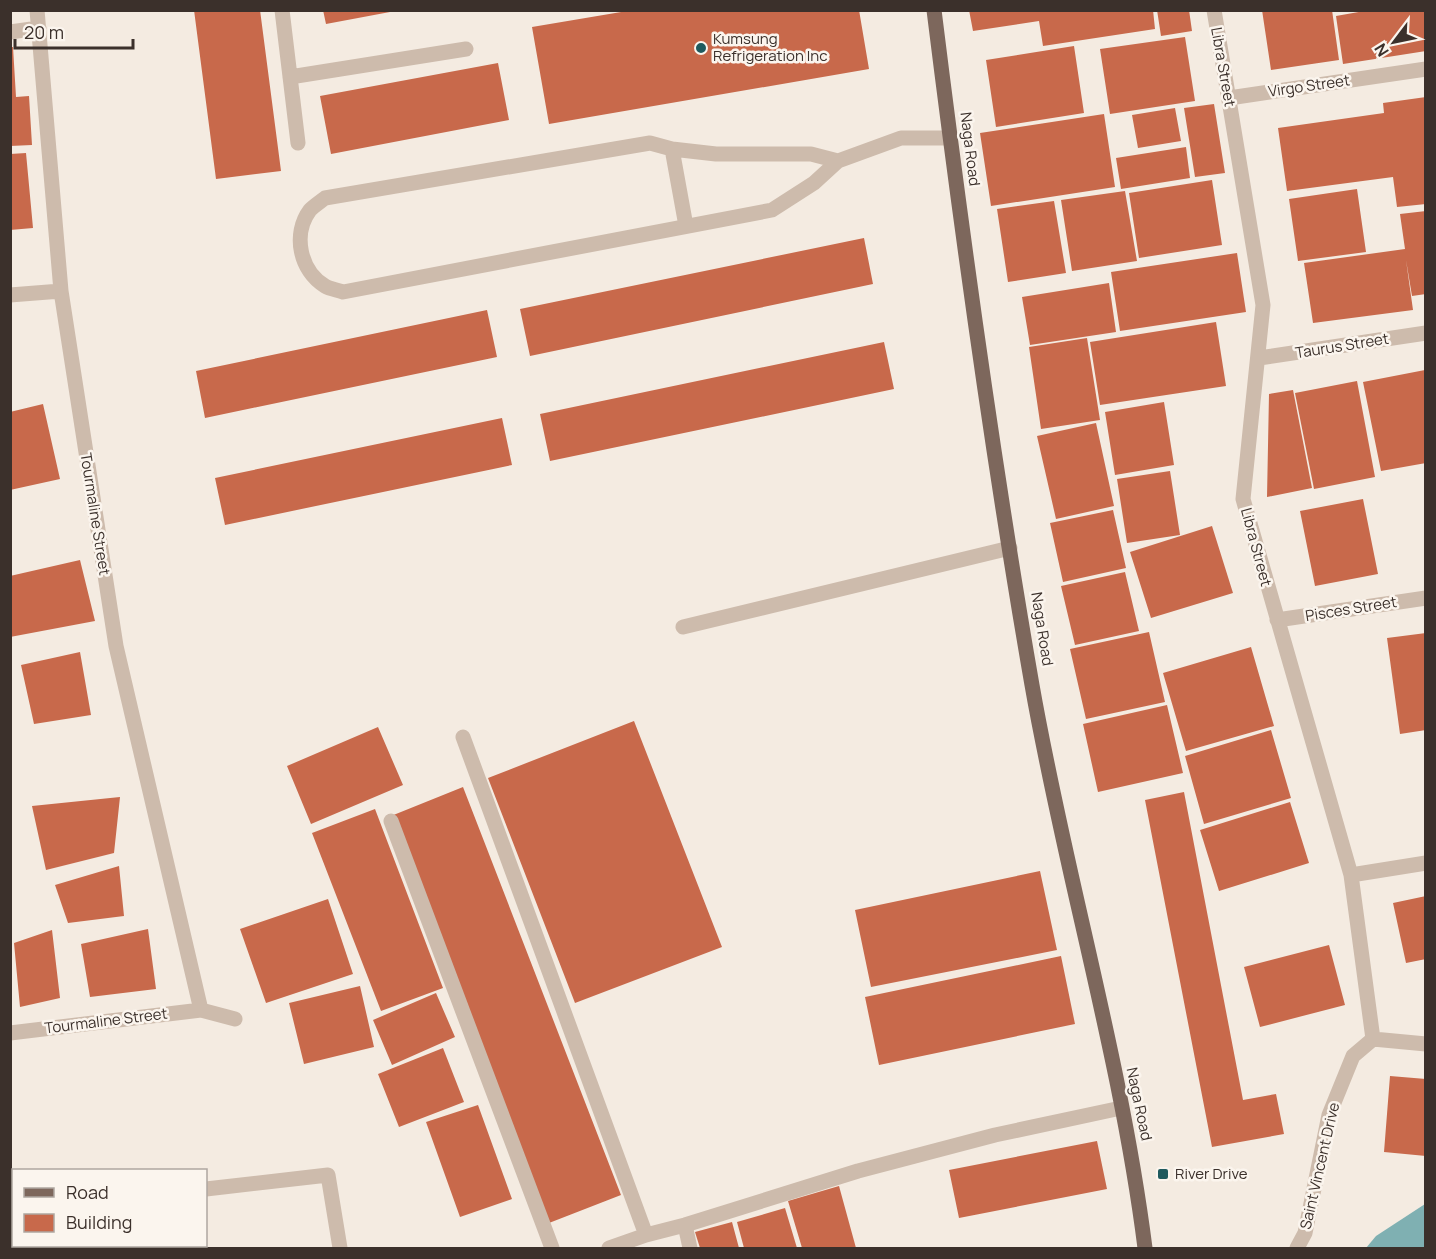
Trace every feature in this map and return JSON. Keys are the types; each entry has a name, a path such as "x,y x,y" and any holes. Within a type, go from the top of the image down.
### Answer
{"main road":[{"name":"Naga Road","path":"934,10 970,294 1032,687 1132,1157 1145,1248"}],"street":[{"name":"Tourmaline Street","path":"37,10 61,291 116,646 201,1010"},
{"path":"282,10 298,143"},
{"name":"Libra Street","path":"1214,10 1263,305 1243,499 1351,875 1373,1039"},
{"path":"10,32 39,28"},
{"path":"290,77 466,49"},
{"name":"Virgo Street","path":"1229,98 1425,69"},
{"path":"838,161 811,154 716,153 672,149 650,143 325,198 310,210 302,227 300,250 309,272 326,286 343,292 772,210 814,183 838,161 901,138 950,138"},
{"path":"672,149 686,226"},
{"path":"10,295 61,291"},
{"name":"Taurus Street","path":"1259,358 1425,333"},
{"path":"683,627 1010,548"},
{"name":"Pisces Street","path":"1277,620 1425,598"},
{"path":"463,737 646,1235"},
{"path":"391,821 552,1248"},
{"path":"1351,875 1425,863"},
{"name":"Tourmaline Street","path":"10,1033 201,1010 235,1019"},
{"path":"1373,1039 1425,1044"},
{"name":"Saint Vincent Drive","path":"1297,1248 1305,1233 1329,1115 1353,1056 1373,1039"},
{"path":"609,1248 858,1171 995,1135 1121,1108"},
{"path":"207,1189 328,1175 340,1248"},
{"path":"685,1225 690,1248"}],"water":[{"path":"1425,1204 1425,1248 1366,1248 1376,1236"}],"building":[{"path":"194,10 260,10 281,171 216,179"},
{"path":"323,10 390,10 390,12 326,24"},
{"name":"Kumsung Refrigeration Inc","path":"633,10 859,10 869,69 549,124 532,27"},
{"path":"969,10 1153,10 1155,29 1043,46 1039,21 973,31"},
{"path":"1157,10 1189,10 1192,31 1161,36"},
{"path":"1262,10 1332,10 1339,60 1271,70"},
{"path":"1370,10 1426,10 1426,51 1343,64 1336,16"},
{"path":"1185,37 1195,101 1110,114 1100,49"},
{"path":"1074,46 1084,113 996,127 986,60"},
{"path":"10,47 13,47 16,97 29,96 32,145 10,146"},
{"path":"498,63 509,120 331,154 320,96"},
{"path":"1426,97 1426,204 1397,207 1393,177 1287,191 1278,128 1384,113 1383,103"},
{"path":"1214,104 1225,173 1195,177 1184,108"},
{"path":"1175,108 1181,141 1138,148 1132,115"},
{"path":"1104,114 1115,187 991,206 980,133"},
{"path":"1186,147 1190,178 1121,189 1116,158"},
{"path":"26,153 33,228 10,230 10,154"},
{"path":"1212,180 1222,245 1139,258 1129,193"},
{"path":"1357,189 1366,252 1298,261 1289,199"},
{"path":"1125,191 1137,261 1072,271 1061,200"},
{"path":"1054,201 1066,273 1008,282 997,209"},
{"path":"1426,211 1426,294 1412,296 1406,260 1413,310 1313,323 1304,263 1405,249 1400,214"},
{"path":"864,238 873,284 530,356 520,309"},
{"path":"1237,253 1246,312 1120,331 1111,272"},
{"path":"1109,283 1116,332 1030,345 1022,297"},
{"path":"487,310 497,357 205,418 196,371"},
{"path":"1216,322 1226,386 1100,405 1090,342"},
{"path":"1087,338 1100,420 1041,429 1029,347"},
{"path":"884,342 894,389 550,461 540,414"},
{"path":"1425,370 1426,463 1381,471 1363,382"},
{"path":"1357,381 1375,477 1314,489 1295,393"},
{"path":"1293,390 1312,488 1267,497 1269,394"},
{"path":"1164,402 1174,465 1115,475 1105,412"},
{"path":"43,404 60,479 10,490 10,412"},
{"path":"502,418 512,465 225,525 215,478"},
{"path":"1096,423 1114,506 1056,519 1037,436"},
{"path":"1170,471 1180,535 1127,543 1117,479"},
{"path":"1363,499 1378,574 1315,586 1300,511"},
{"path":"1113,510 1126,568 1063,582 1050,523"},
{"path":"1212,526 1233,593 1151,618 1130,552"},
{"path":"80,560 95,621 10,637 10,576"},
{"path":"1125,572 1139,631 1075,645 1061,586"},
{"path":"1149,632 1165,702 1086,719 1070,649"},
{"path":"1426,633 1426,730 1400,734 1387,638"},
{"path":"1251,647 1274,726 1186,751 1163,673"},
{"path":"80,652 91,715 34,724 21,665"},
{"path":"1167,705 1183,773 1098,792 1083,724"},
{"path":"634,721 722,947 575,1003 488,778"},
{"path":"378,727 403,785 311,824 287,766"},
{"path":"1271,730 1291,798 1204,824 1185,756"},
{"path":"463,787 621,1195 549,1223 391,816"},
{"path":"1184,792 1243,1100 1276,1094 1284,1134 1212,1147 1145,800"},
{"path":"120,797 114,853 46,870 32,806"},
{"path":"1290,802 1309,863 1219,891 1200,830"},
{"path":"375,809 443,988 381,1011 312,833"},
{"path":"119,866 124,916 68,923 55,885"},
{"path":"1040,871 1057,950 871,987 855,910"},
{"path":"1426,896 1426,959 1406,963 1393,903"},
{"path":"328,899 353,974 266,1003 240,929"},
{"path":"148,929 156,989 90,997 81,944"},
{"path":"52,930 60,998 20,1007 14,943"},
{"path":"1329,945 1345,1005 1260,1027 1244,967"},
{"path":"1061,956 1075,1024 879,1065 865,997"},
{"path":"360,986 374,1047 304,1064 289,1003"},
{"path":"436,993 455,1037 392,1065 373,1020"},
{"path":"443,1048 464,1102 399,1127 378,1074"},
{"path":"1390,1076 1426,1079 1426,1156 1384,1152"},
{"path":"478,1105 512,1199 460,1217 426,1122"},
{"path":"1097,1141 1107,1189 959,1218 949,1170"},
{"path":"839,1186 856,1248 802,1248 788,1201"},
{"path":"785,1208 797,1248 744,1248 737,1222"},
{"path":"732,1222 739,1248 700,1248 695,1232"}],"place":[{"name":"Kumsung Refrigeration Inc","path":"701,48"},
{"name":"River Drive","path":"1163,1174"}]}
